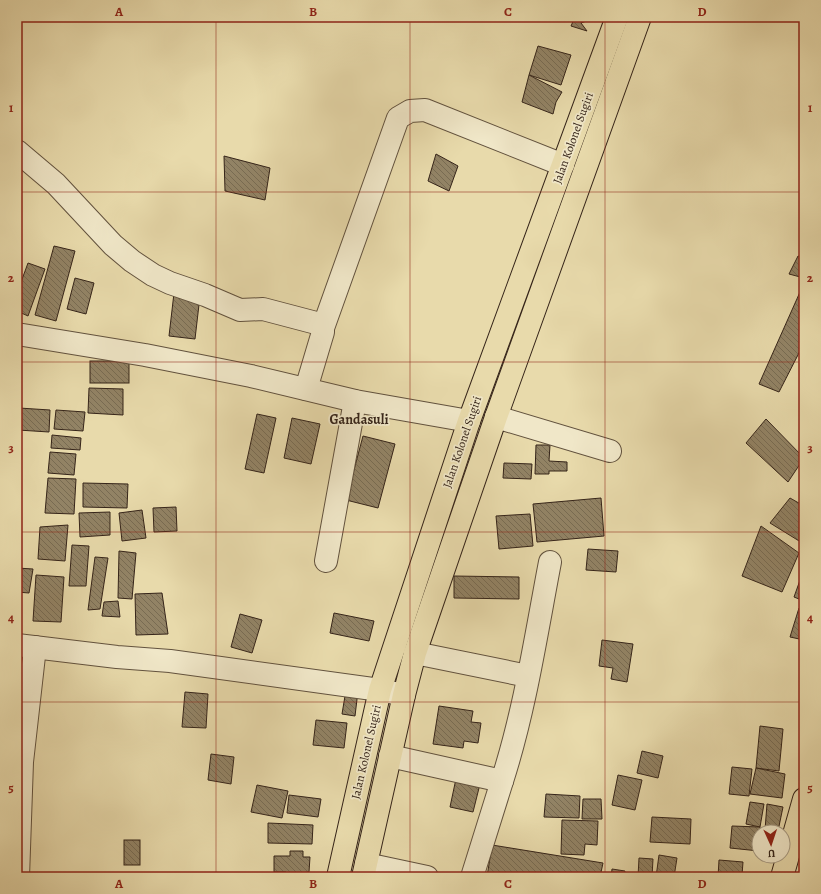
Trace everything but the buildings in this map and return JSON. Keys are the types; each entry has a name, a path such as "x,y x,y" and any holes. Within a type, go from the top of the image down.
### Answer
{"main road":[{"name":"Jalan Kolonel Sugiri","path":"338,877 380,690 482,384 617,17"},
{"path":"364,870 415,653 504,392 638,18"},
{"path":"482,384 504,392"},
{"path":"782,877 804,799"}],"street":[{"path":"306,389 323,328 398,118 410,111 425,110 562,165"},
{"path":"17,151 56,184 113,245 152,275 240,310 263,309 320,324 323,328"},
{"path":"17,334 137,353 251,376 355,401 469,421"},
{"path":"326,561 355,401"},
{"path":"496,417 610,451"},
{"path":"472,877 510,754 528,676 550,562"},
{"path":"18,877 26,646 116,657 170,661 380,690 404,695"},
{"path":"415,653 528,676"},
{"path":"390,756 502,781"},
{"path":"364,870 427,877"}],"district":[{"name":"Gandasuli","path":"359,419"}]}
